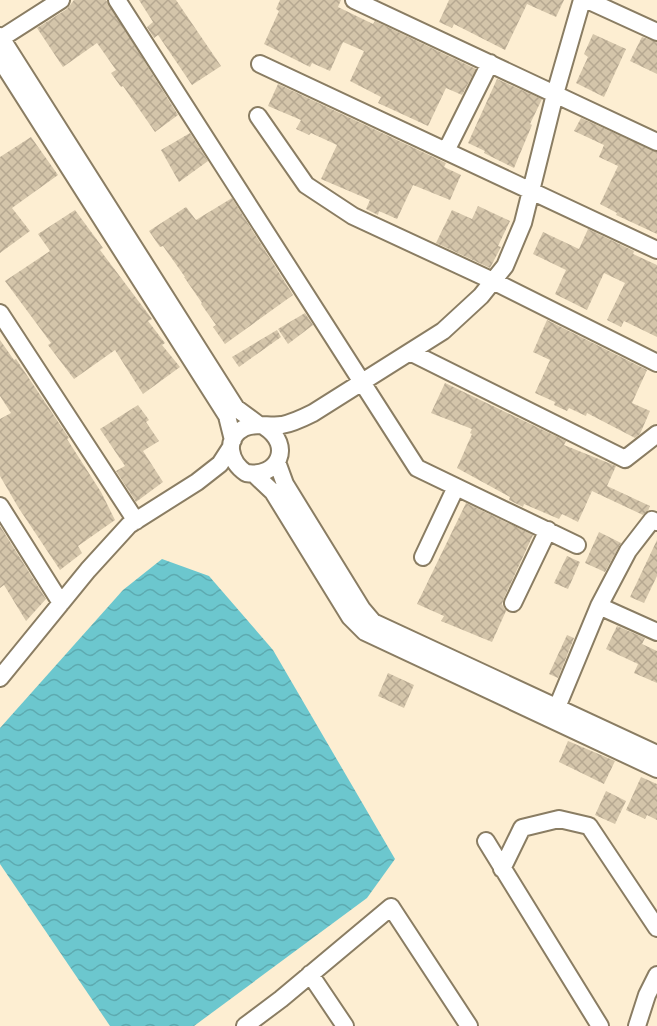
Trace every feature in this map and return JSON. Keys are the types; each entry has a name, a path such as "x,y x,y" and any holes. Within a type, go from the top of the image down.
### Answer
{"street":[{"path":"61,0 0,38 236,408 273,432 278,439 285,484 362,609 373,622 657,769"},
{"path":"117,0 417,468 577,544"},
{"path":"354,0 657,142"},
{"path":"0,678 129,525 197,482 220,464 243,428 283,425 313,413 443,331 481,296 505,266 523,223 555,94 584,0 657,32"},
{"path":"0,60 227,416 234,463 273,492 350,616 365,632 554,714 657,754"},
{"path":"446,151 490,63"},
{"path":"260,64 657,250"},
{"path":"258,116 306,186 352,216 493,281 657,363"},
{"path":"0,313 136,521"},
{"path":"410,352 625,459 657,434"},
{"path":"197,482 231,472 263,473 272,468 288,435 313,413"},
{"path":"423,557 456,487"},
{"path":"0,506 62,603"},
{"path":"554,714 598,606 628,551 652,520 657,522"},
{"path":"513,603 548,531"},
{"path":"598,606 657,632"},
{"path":"502,869 522,828 559,819 589,826 657,928"},
{"path":"486,842 600,1026"},
{"path":"245,1026 391,907 469,1026"},
{"path":"310,974 345,1026"},
{"path":"637,1026 647,995 657,975"}],"water":[{"path":"162,559 209,576 273,650 395,859 367,898 194,1026 110,1026 0,864 0,728 123,590"}],"building":[{"path":"74,0 106,0 178,115 155,132 123,86 121,87 111,73 116,70 97,43 63,67 37,28 67,9"},
{"path":"139,0 176,0 221,66 192,85 158,35 154,38 147,27 153,22"},
{"path":"280,0 341,0 338,7 373,24 375,21 476,69 462,95 446,88 428,126 378,103 381,97 350,81 364,51 343,42 330,71 312,63 310,67 264,44 279,11 276,9"},
{"path":"449,0 564,0 556,17 527,4 505,50 454,24 452,28 439,22"},
{"path":"593,34 626,49 604,97 576,83 588,57 584,54"},
{"path":"642,37 657,42 657,74 630,61"},
{"path":"497,79 542,99 514,168 468,143"},
{"path":"278,84 446,163 444,167 461,175 450,200 413,185 397,219 379,211 378,215 366,209 370,200 321,179 337,145 296,129 301,120 268,106"},
{"path":"581,118 657,152 657,234 616,215 617,213 600,204 618,166 599,157 604,145 574,131"},
{"path":"190,133 208,161 179,182 161,150"},
{"path":"31,137 58,175 12,208 30,231 0,253 0,157"},
{"path":"232,198 293,295 225,344 213,327 216,325 185,277 149,231 186,207 196,220"},
{"path":"478,206 510,221 498,246 501,247 490,268 436,243 452,210 472,219"},
{"path":"75,210 103,248 100,250 152,319 148,321 165,343 162,345 180,367 143,394 115,350 74,379 48,345 51,343 5,281 50,251 38,234"},
{"path":"588,229 657,265 657,337 624,321 621,327 607,320 625,283 604,273 587,310 555,294 566,270 533,254 543,232 579,249"},
{"path":"305,313 313,325 288,344 278,329"},
{"path":"547,320 647,370 632,403 650,411 640,434 635,438 587,413 586,416 569,408 567,411 554,405 555,402 535,393 550,360 533,352"},
{"path":"277,330 281,337 239,367 232,357"},
{"path":"0,340 14,360 16,359 69,438 67,439 101,492 115,520 78,546 82,553 60,570 0,476 0,419 11,413 0,396"},
{"path":"445,383 566,441 564,445 616,466 607,486 650,506 648,511 643,515 592,491 578,522 562,514 559,519 509,500 510,497 457,468 472,429 431,413"},
{"path":"138,405 149,420 146,422 159,441 143,451 163,482 136,502 116,471 125,466 100,429"},
{"path":"466,503 533,535 504,598 502,604 506,611 492,642 441,621 444,616 417,604"},
{"path":"0,526 46,599 26,621 4,585 0,588"},
{"path":"599,532 621,543 605,572 585,563"},
{"path":"657,540 657,576 644,603 630,597"},
{"path":"567,556 580,562 568,589 554,583"},
{"path":"617,626 645,638 642,644 657,651 657,683 634,673 638,664 606,649"},
{"path":"567,635 574,638 558,678 549,674"},
{"path":"388,673 414,685 404,708 378,696"},
{"path":"568,741 615,761 604,784 559,762"},
{"path":"641,777 657,784 657,820 647,815 645,819 626,810"},
{"path":"606,791 626,801 615,824 595,815"}]}
